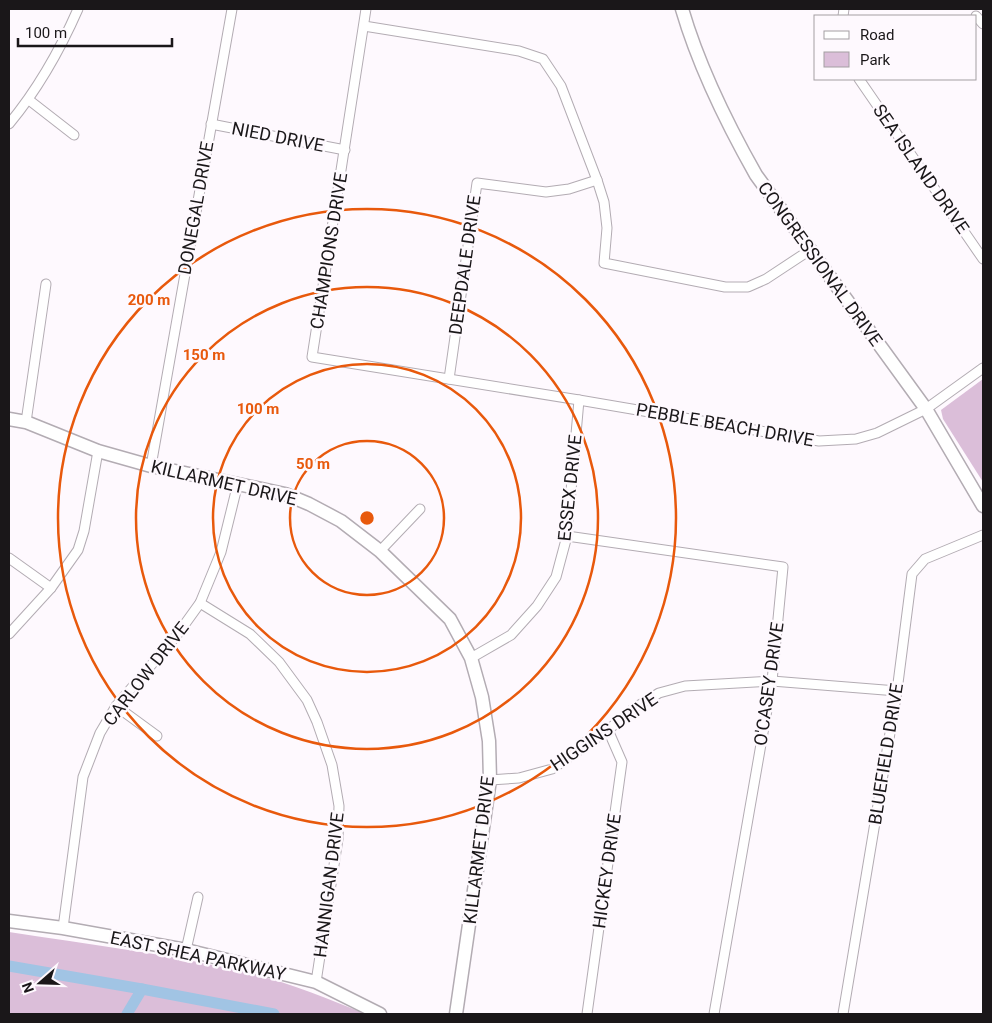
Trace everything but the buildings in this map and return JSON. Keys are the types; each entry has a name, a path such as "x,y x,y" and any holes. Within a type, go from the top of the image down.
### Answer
{"street":[{"path":"9,124 29,100 66,36 78,9"},
{"name":"DONEGAL DRIVE","path":"151,466 232,9"},
{"name":"CHAMPIONS DRIVE","path":"366,9 312,357 449,379"},
{"name":"CONGRESSIONAL DRIVE","path":"682,9 691,38 732,133 756,175 926,408 983,506"},
{"path":"364,26 519,51 543,59 561,86 598,180 604,202 607,228 604,263 725,286 748,287 766,279 810,250"},
{"name":"SEA ISLAND DRIVE","path":"860,80 983,259"},
{"path":"29,100 74,135"},
{"name":"NIED DRIVE","path":"211,124 344,150"},
{"name":"DEEPDALE DRIVE","path":"449,379 477,183 546,192 569,189 598,180"},
{"path":"26,422 46,284"},
{"name":"PEBBLE BEACH DRIVE","path":"449,379 819,442 856,439 877,433 926,408 983,368"},
{"name":"ESSEX DRIVE","path":"471,658 510,635 537,606 556,577 567,536 580,400"},
{"name":"KILLARMET DRIVE","path":"9,418 26,422 98,451 151,466 285,494 309,504 341,521 380,552 450,619 471,658 482,697 489,741 490,780 456,1014"},
{"path":"9,634 51,588 78,550 84,532 98,451"},
{"name":"CARLOW DRIVE","path":"63,928 83,778 100,734 116,706 176,636 200,602 221,552 238,484"},
{"path":"380,552 420,509"},
{"name":"BLUEFIELD DRIVE","path":"843,1014 897,691 912,574 925,559 983,535"},
{"name":"O'CASEY DRIVE","path":"567,536 783,568 772,682 714,1014"},
{"path":"9,558 51,588"},
{"name":"HANNIGAN DRIVE","path":"200,602 250,634 279,662 307,700 332,765 339,806 338,839 316,982"},
{"name":"HIGGINS DRIVE","path":"490,780 518,778 552,769 608,730 633,709 659,693 685,686 772,682 897,691"},
{"path":"116,706 157,736"},
{"name":"HICKEY DRIVE","path":"587,1014 622,762 608,730"},
{"path":"186,950 198,897"},
{"name":"EAST SHEA PARKWAY","path":"9,921 63,928 186,950 316,982 380,1014"}],"green space":[{"path":"983,379 983,482 943,419 941,410"},
{"path":"9,932 157,955 245,972 291,985 366,1014 9,1014"}],"waterway":[{"path":"9,966 274,1014"},
{"path":"127,1014 142,989"}]}
